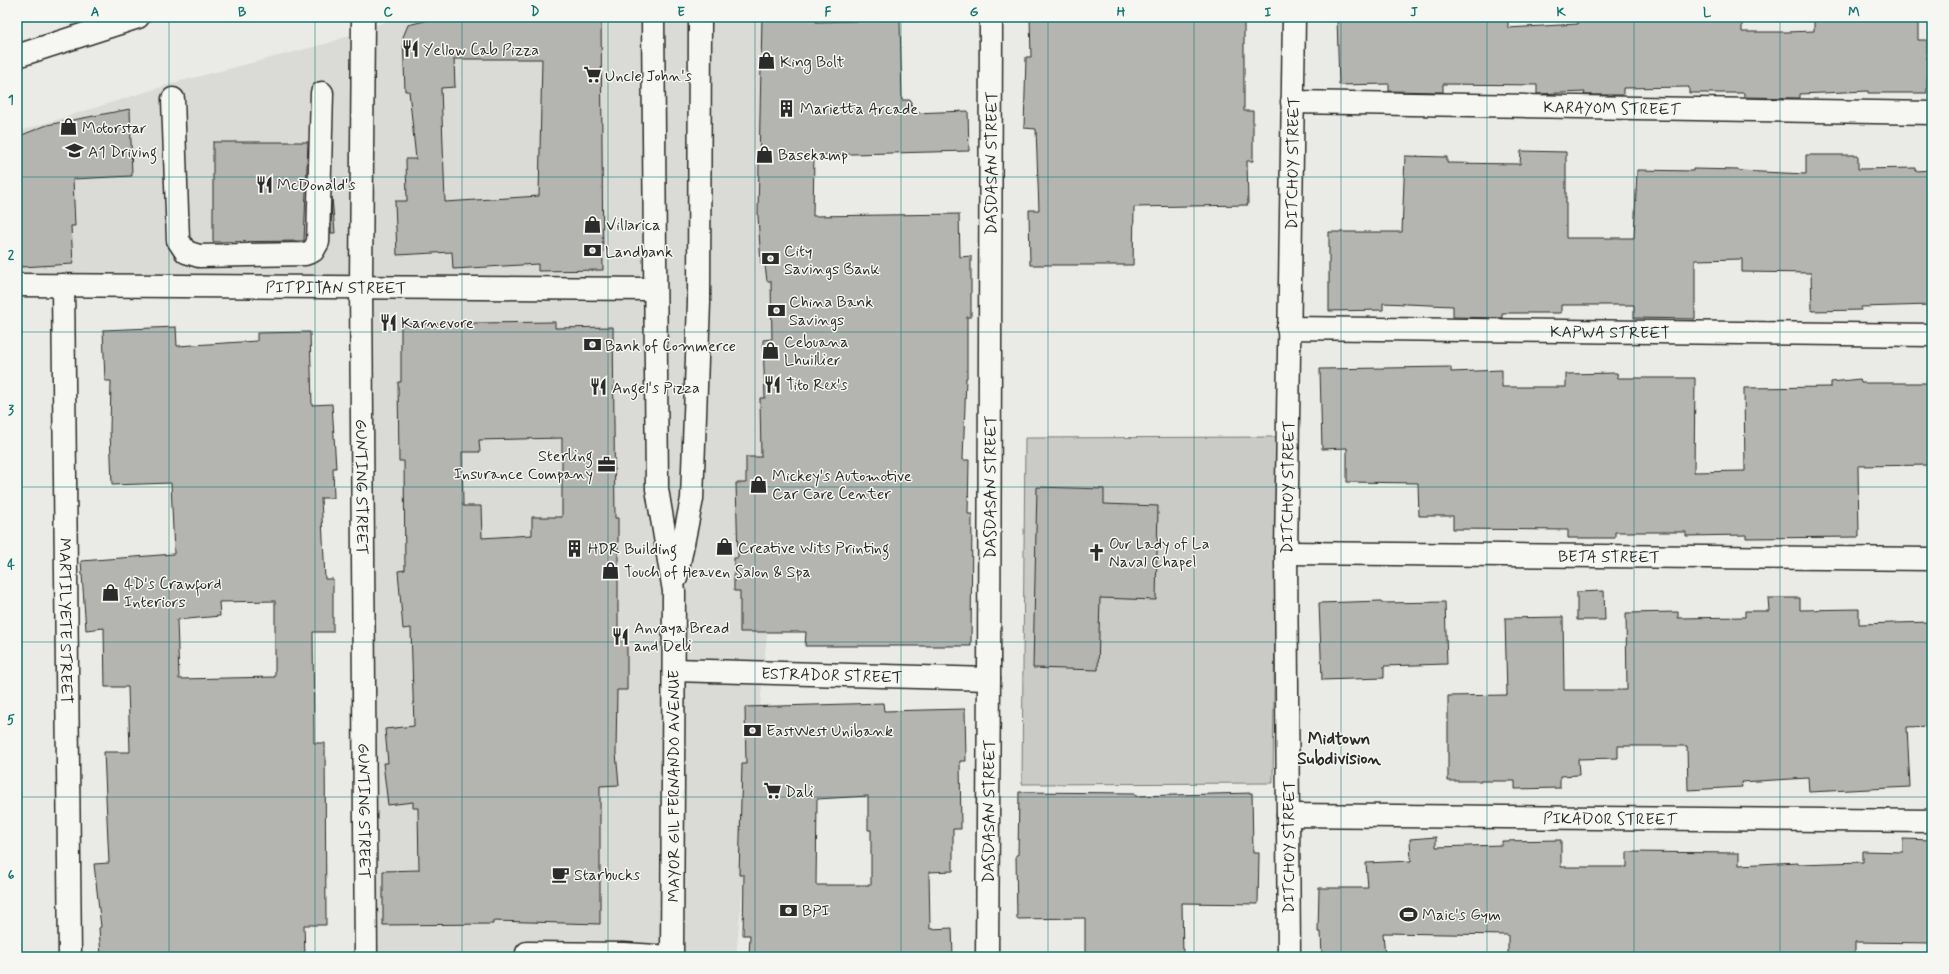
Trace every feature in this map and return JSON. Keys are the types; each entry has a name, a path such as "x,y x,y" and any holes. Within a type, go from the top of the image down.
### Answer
{"street":[{"path":"17,56 138,17"},
{"name":"GUNTING STREET","path":"363,17 361,286 366,957"},
{"name":"MAYOR GIL FERNANDO AVENUE","path":"652,17 657,489 674,591 672,957"},
{"name":"MAYOR GIL FERNANDO AVENUE","path":"674,591 692,499 699,302 700,17"},
{"name":"DASDASAN STREET","path":"986,957 989,680 991,17"},
{"name":"DITCHOY STREET","path":"1289,957 1286,554 1288,328 1294,17"},
{"path":"173,99 178,240 186,252 199,256 305,254 313,251 318,242 322,93"},
{"name":"KARAYOM STREET","path":"1292,102 1932,113"},
{"name":"PITPITAN STREET","path":"17,285 654,289"},
{"name":"MARTILYETE STREET","path":"63,285 70,957"},
{"name":"KAPWA STREET","path":"1288,328 1932,335"},
{"name":"BETA STREET","path":"1286,554 1932,559"},
{"name":"ESTRADOR STREET","path":"674,670 989,680"},
{"name":"PIKADOR STREET","path":"1288,815 1932,820"},
{"path":"527,953 624,954 672,957"}],"shaded area":[{"path":"398,17 826,17 736,957 368,957 366,276 17,283 17,132 181,81 329,43"},
{"path":"1277,437 1273,783 1022,784 1025,438"}],"building":[{"path":"441,17 601,17 603,270 538,271 538,264 453,269 452,252 397,255 395,201 407,201 406,159 416,159 409,91 405,91 403,37 408,25","holes":["454,59 542,59 539,196 445,202 441,88 455,87"]},
{"path":"762,17 816,17 816,22 900,20 902,100 911,100 912,113 968,111 969,151 814,155 813,216 959,214 960,257 971,256 971,317 967,317 967,378 963,460 969,460 968,514 972,514 971,646 805,646 806,632 740,632 740,591 734,591 734,558 738,558 736,483 746,483 746,457 761,457 760,398 765,398 763,340 772,339 771,281 767,281 765,265 761,265 758,215"},
{"path":"1030,17 1244,17 1244,111 1253,111 1253,161 1247,161 1248,205 1134,207 1133,265 1030,265 1029,210 1039,210 1036,129 1024,128 1026,57 1031,57"},
{"path":"1337,17 1508,17 1508,28 1578,24 1578,17 1742,17 1742,32 1786,32 1814,31 1814,17 1918,17 1918,40 1927,40 1927,93 1868,93 1868,91 1800,94 1800,98 1744,97 1744,93 1689,93 1689,87 1623,88 1623,95 1584,95 1585,92 1537,94 1537,85 1443,84 1443,92 1389,91 1389,84 1339,85"},
{"path":"130,109 132,176 73,179 75,226 71,226 73,264 21,267 19,228 17,228 17,137 47,125"},
{"name":"McDonald's","path":"213,142 308,142 304,241 213,242"},
{"path":"1521,151 1566,152 1566,238 1634,238 1637,170 1739,170 1806,174 1806,155 1858,155 1858,169 1916,168 1916,171 1932,170 1932,305 1861,307 1861,310 1812,311 1811,273 1742,272 1742,259 1695,260 1695,319 1634,318 1634,305 1561,305 1561,313 1502,313 1502,318 1453,317 1453,306 1383,303 1383,310 1329,311 1329,232 1402,232 1405,156 1447,157 1447,163 1520,164"},
{"path":"332,197 335,233 331,233"},
{"path":"555,322 555,328 613,327 615,518 618,518 618,632 627,633 627,690 617,690 616,753 619,785 600,786 600,924 493,921 493,924 383,925 383,871 419,870 418,808 413,808 413,802 388,805 383,763 388,763 385,729 414,726 411,628 403,629 398,571 405,570 404,461 399,461 398,382 401,382 401,324","holes":["562,438 562,517 532,517 532,535 482,538 481,506 463,506 462,452 480,452 479,440"]},
{"path":"176,327 177,346 257,341 257,333 310,332 312,405 332,404 336,468 333,468 334,498 321,498 325,579 333,579 333,632 313,632 314,743 325,743 326,925 304,925 305,957 101,957 99,928 101,927 94,864 109,863 104,752 130,752 128,687 105,687 104,628 86,630 81,561 174,554 171,483 112,485 110,430 111,381 105,381 103,330","holes":["275,601 275,677 179,679 177,620 220,616 219,602"]},
{"path":"1451,367 1451,372 1502,370 1502,387 1566,387 1566,374 1617,373 1618,378 1695,378 1694,472 1745,471 1744,388 1831,387 1831,382 1860,379 1861,383 1932,383 1932,465 1858,466 1859,537 1746,538 1746,535 1686,536 1686,532 1615,532 1615,538 1568,538 1568,530 1453,529 1453,516 1419,516 1418,483 1347,482 1347,448 1322,449 1320,369"},
{"name":"Our Lady of La Naval Chapel","path":"1037,487 1104,489 1104,504 1158,506 1156,600 1100,598 1098,670 1033,668"},
{"path":"1604,591 1605,620 1577,620 1577,592"},
{"path":"1768,598 1800,598 1800,610 1859,609 1859,624 1932,622 1932,726 1907,727 1910,787 1809,792 1808,778 1741,782 1742,787 1688,790 1687,746 1618,746 1618,758 1578,759 1579,775 1560,776 1560,788 1515,789 1515,781 1448,781 1448,696 1507,695 1505,618 1563,617 1564,690 1627,690 1626,613 1678,612 1678,618 1745,617 1745,611 1769,611"},
{"path":"1381,601 1381,603 1445,602 1447,664 1384,666 1384,678 1322,680 1319,603"},
{"path":"883,703 884,711 965,709 966,761 960,761 961,829 953,829 953,871 929,872 930,929 952,928 953,957 749,957 750,935 743,935 744,875 739,875 742,764 746,764 745,707","holes":["868,796 868,830 871,830 871,885 816,885 817,799"]},
{"path":"1019,792 1135,793 1135,796 1252,793 1253,853 1259,853 1258,904 1182,903 1183,957 1085,957 1085,918 1017,919 1016,855 1018,855"},
{"path":"1436,837 1436,847 1502,845 1502,841 1561,840 1561,867 1627,867 1627,852 1739,853 1739,865 1798,862 1798,864 1863,862 1863,851 1903,852 1903,839 1932,840 1932,943 1855,942 1855,957 1508,957 1508,935 1383,933 1385,957 1322,957 1321,932 1318,932 1319,888 1368,888 1366,863 1411,861 1410,839"}],"railway":[{"path":"17,21 29,17"}],"place":[{"name":"Yellow Cab Pizza","path":"410,49"},
{"name":"King Bolt","path":"767,61"},
{"name":"Uncle John's","path":"592,75"},
{"name":"Marietta Arcade","path":"787,108"},
{"name":"Motorstar","path":"69,127"},
{"name":"A1 Driving","path":"75,151"},
{"name":"Basekamp","path":"765,154"},
{"name":"McDonald's","path":"264,184"},
{"name":"Villarica","path":"593,224"},
{"name":"Landbank","path":"592,251"},
{"name":"City Savings Bank","path":"771,259"},
{"name":"China Bank Savings","path":"776,310"},
{"name":"Karnevore","path":"388,322"},
{"name":"Bank of Commerce","path":"592,345"},
{"name":"Cebuana Lhuillier","path":"771,350"},
{"name":"Tito Rex's","path":"773,384"},
{"name":"Angel's Pizza","path":"599,387"},
{"name":"Sterling Insurance Company","path":"606,464"},
{"name":"Mickey's Automotive Car Care Center","path":"759,484"},
{"name":"Creative Wits Printing","path":"725,547"},
{"name":"HDR Building","path":"575,548"},
{"name":"Our Lady of La Naval Chapel","path":"1096,552"},
{"name":"Touch of Heaven Salon & Spa","path":"611,571"},
{"name":"4D's Crawford Interiors","path":"111,592"},
{"name":"Anvaya Bread and Deli","path":"621,636"},
{"name":"EastWest Unibank","path":"753,730"},
{"name":"Dali","path":"772,791"},
{"name":"Starbucks","path":"561,874"},
{"name":"BPI","path":"789,910"},
{"name":"Maic's Gym","path":"1409,914"}],"district":[{"name":"Midtown Subdivision","path":"1339,748"}]}
